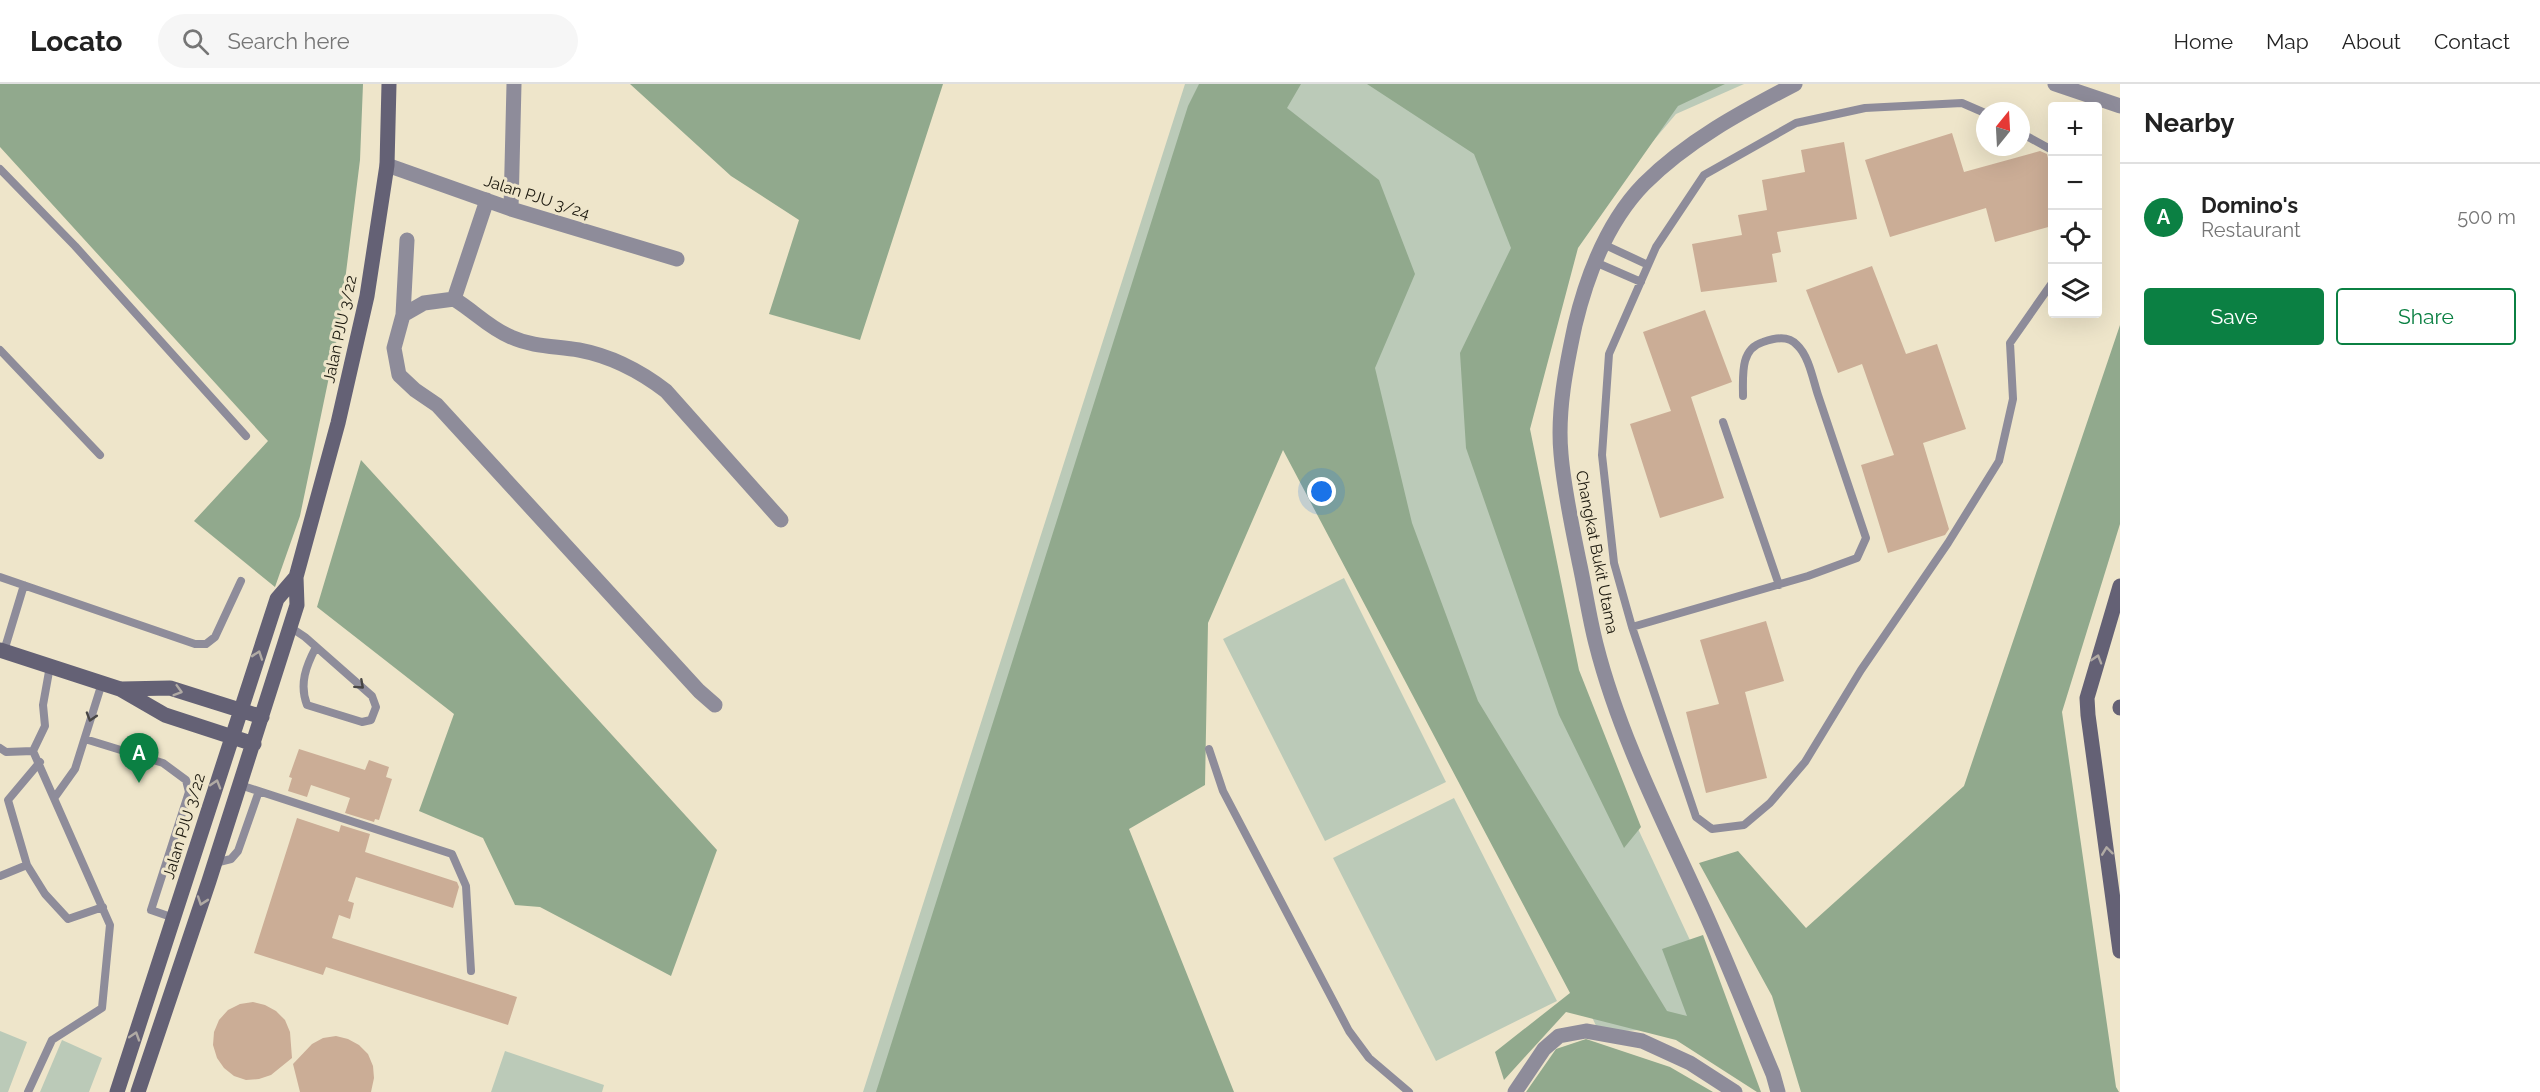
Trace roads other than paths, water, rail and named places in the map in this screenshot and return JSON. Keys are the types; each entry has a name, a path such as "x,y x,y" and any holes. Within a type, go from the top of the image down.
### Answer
{"street":[{"name":"Jalan PJU 3/22","path":"138,1092 254,744 297,605 296,577 338,423 367,296 387,165 389,84"},
{"path":"511,209 514,84"},
{"name":"Changkat Bukit Utama","path":"1778,1092 1773,1074 1722,951 1642,773 1616,706 1596,644 1568,508 1560,452 1562,397 1581,301 1595,262 1618,217 1643,185 1686,147 1740,112 1795,84"},
{"path":"2055,84 2120,106"},
{"name":"Jalan PJU 3/24","path":"387,165 511,209 677,259"},
{"path":"454,299 487,200"},
{"path":"407,240 403,315 394,348 399,375 437,405 699,692 714,705"},
{"path":"403,315 424,303 454,299 472,310 490,327 512,338 542,347 579,350 610,358 646,376 666,391 781,520"},
{"name":"Jalan PJU 3/22","path":"117,1092 239,710 277,599 296,577"},
{"path":"2120,586 2087,698 2120,951"},
{"path":"2,650 120,689 165,714 254,744"},
{"path":"120,689 170,688 262,717"},
{"path":"1515,1092 1544,1050 1559,1036 1586,1031 1642,1041 1690,1063 1735,1092"}],"lane":[{"path":"1976,108 1962,103 1864,108 1796,123 1704,175 1656,247 1609,354 1602,455 1614,563 1632,627 1695,816 1712,829 1744,825 1770,803 1805,762 1862,670 1948,543 1999,461 2013,399 2010,344 2048,289"},
{"path":"2030,138 2048,148"},
{"path":"0,169 75,246 246,436"},
{"path":"1603,244 1648,265"},
{"path":"1595,262 1641,282"},
{"path":"1632,627 1779,585 1857,558 1866,538 1816,390 1798,345 1792,340 1781,338 1756,344 1747,354 1743,366 1743,396"},
{"path":"0,350 100,455"},
{"path":"1724,422 1779,585"},
{"path":"0,577 195,644 206,644 215,637 241,581"},
{"path":"2,650 24,585"},
{"path":"291,627 316,647 372,696 376,707 371,720 362,722 308,705 302,693 304,677 316,647"},
{"path":"33,751 45,726 43,705 50,666"},
{"path":"55,796 75,769 102,683"},
{"path":"85,739 163,764 186,780 189,792 151,910 174,918"},
{"path":"0,748 6,752 33,751"},
{"path":"1209,749 1223,791 1349,1031 1369,1058 1408,1092"},
{"path":"28,1092 52,1041 102,1008 110,926 55,796 33,751"},
{"path":"40,762 8,800 27,865 45,894 68,919 103,907"},
{"path":"240,785 452,854 466,886 471,971"},
{"path":"215,862 231,859 238,851 259,791"},
{"path":"0,876 27,865"}],"place":[{"name":"Domino's","path":"139,783"}]}
